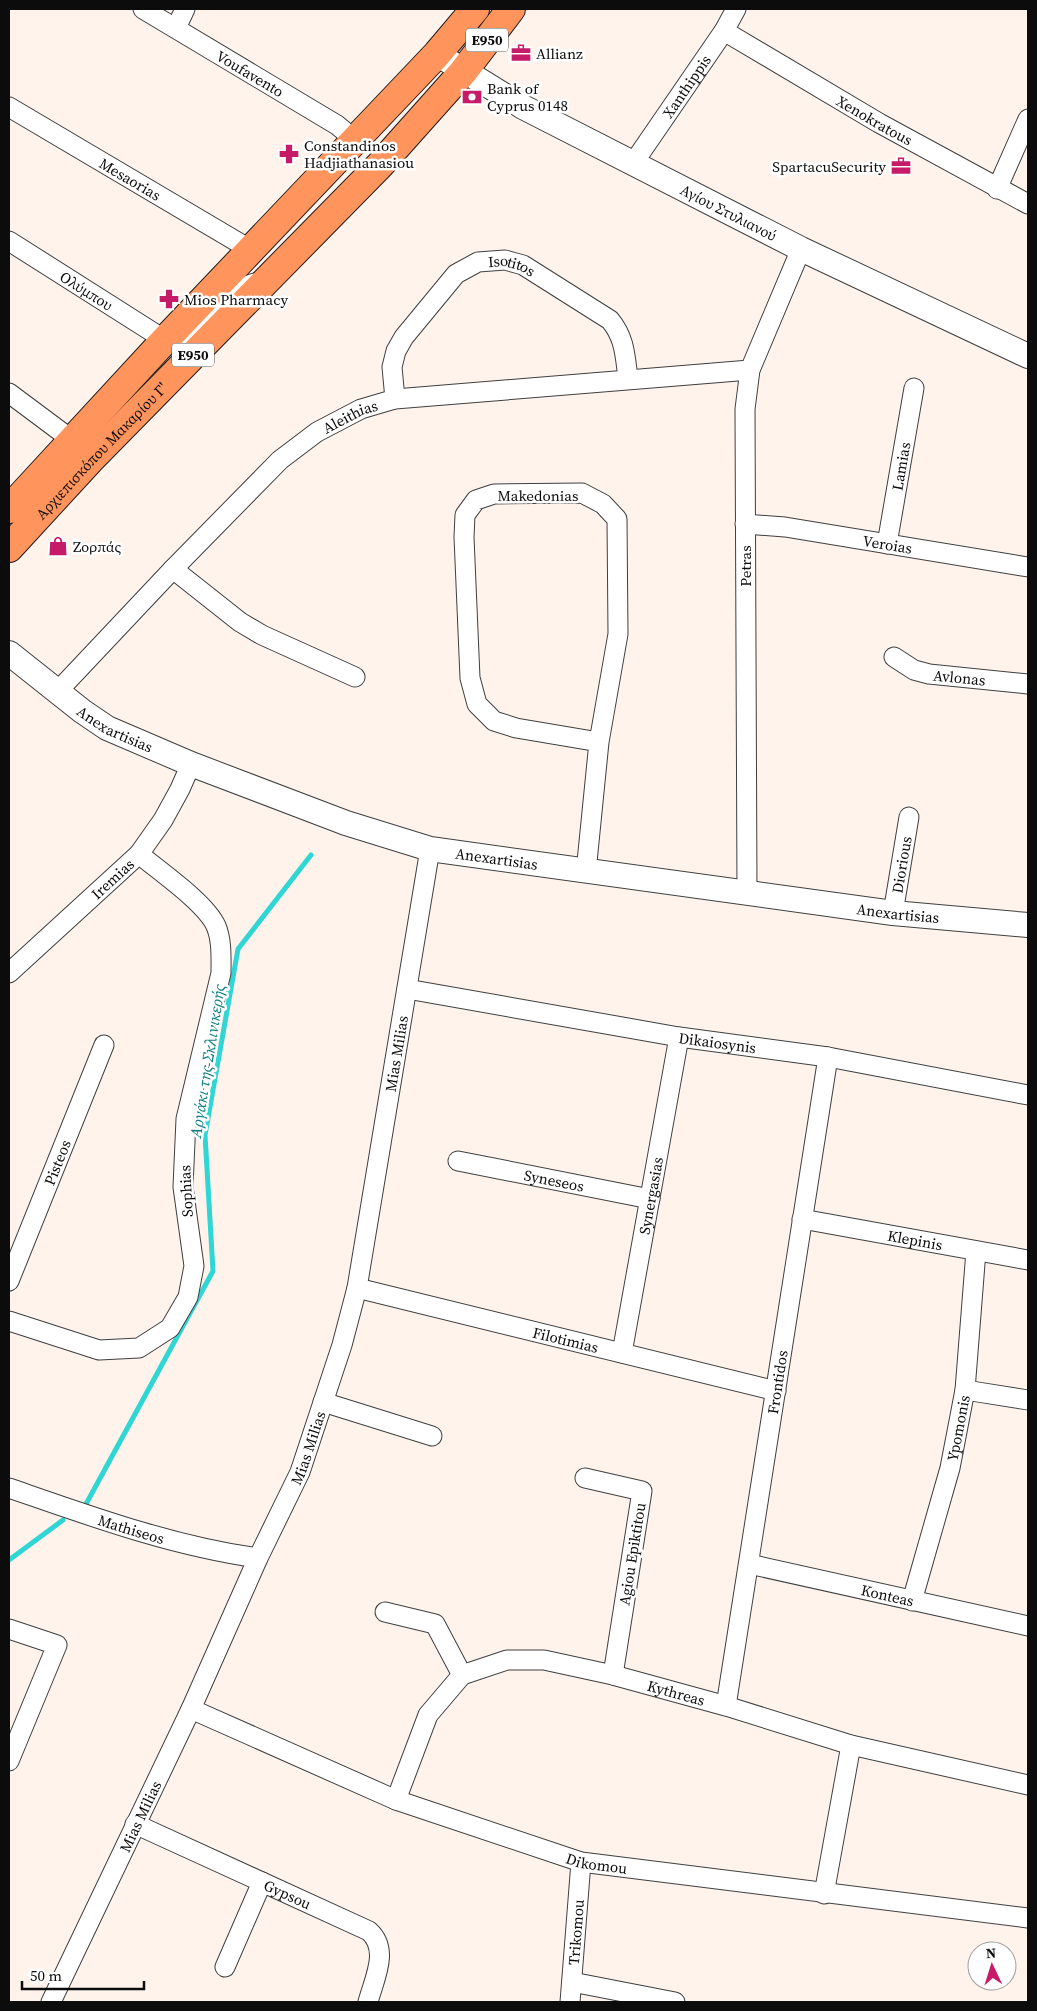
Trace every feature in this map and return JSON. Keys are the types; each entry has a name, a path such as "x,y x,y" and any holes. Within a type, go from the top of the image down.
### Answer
{"main road":[{"name":"E950","path":"436,54 475,9"},
{"name":"E950","path":"463,72 511,9"},
{"name":"Αρχιεπισκόπου Μακαρίου Γ'","path":"9,509 165,340 436,54"},
{"name":"Αρχιεπισκόπου Μακαρίου Γ'","path":"9,548 90,460 380,165 463,72"}],"street":[{"name":"Voufavento","path":"143,9 336,125 355,140"},
{"path":"176,28 185,9"},
{"name":"Xanthippis","path":"634,162 724,31 736,9"},
{"name":"Xenokratous","path":"724,31 997,189 1028,204"},
{"name":"Αγίου Στυλιανού","path":"436,54 463,72 523,106 634,162 800,250 1028,356"},
{"name":"Mesaorias","path":"9,107 251,250"},
{"path":"997,189 1028,119"},
{"name":"Ολύμπου","path":"9,241 165,340"},
{"name":"Petras","path":"747,892 745,409 750,370 800,250"},
{"name":"Isotitos","path":"395,399 392,367 396,351 404,337 456,274 473,264 492,260 524,265 610,320 619,331 624,346 628,378"},
{"path":"165,340 178,341 190,336 239,288 255,282 265,282"},
{"name":"Aleithias","path":"57,692 173,568 280,460 317,432 361,409 395,399 628,378 750,370"},
{"name":"Lamias","path":"887,544 914,388"},
{"path":"9,393 72,440"},
{"name":"Makedonias","path":"586,872 600,742 618,634 617,519 603,504 582,493 494,494 476,500 465,515 464,537 470,678 477,704 494,721 508,726 600,742"},
{"name":"Veroias","path":"745,524 785,527 1028,566"},
{"path":"173,568 240,622 262,635 355,677"},
{"name":"Anexartisias","path":"9,653 57,692 107,728 190,764 346,823 430,849 893,913 1028,926"},
{"name":"Avlonas","path":"894,657 914,670 930,674 1028,684"},
{"name":"Iremias","path":"9,973 139,854 163,820 180,789 190,764"},
{"name":"Diorious","path":"893,913 909,817"},
{"name":"Mias Milias","path":"51,2002 191,1709 258,1558 300,1472 342,1345 357,1288 430,849"},
{"name":"Sophias","path":"9,1321 99,1350 139,1348 170,1328 188,1297 194,1266 183,1187 186,1119 221,973 221,948 216,926 201,906 139,854"},
{"name":"Dikaiosynis","path":"407,989 679,1037 828,1057 1028,1095"},
{"name":"Synergasias","path":"622,1353 679,1037"},
{"name":"Pisteos","path":"9,1282 104,1045"},
{"name":"Frontidos","path":"726,1706 828,1057"},
{"name":"Syneseos","path":"458,1161 650,1199"},
{"name":"Klepinis","path":"802,1219 1028,1260"},
{"name":"Ypomonis","path":"912,1601 950,1468 965,1390 976,1251"},
{"name":"Filotimias","path":"357,1288 776,1391"},
{"path":"965,1390 1028,1400"},
{"path":"323,1402 432,1436"},
{"name":"Agiou Epiktitou","path":"585,1478 642,1491 613,1675"},
{"name":"Mathiseos","path":"9,1488 140,1531 232,1555 258,1558"},
{"name":"Konteas","path":"749,1564 1028,1626"},
{"path":"385,1612 435,1624 462,1675 428,1715 396,1800"},
{"path":"9,1629 57,1645 9,1761"},
{"name":"Kythreas","path":"462,1675 508,1660 544,1660 613,1675 726,1706 851,1745 1028,1785"},
{"name":"Dikomou","path":"191,1709 396,1800 581,1862 824,1894 1028,1918"},
{"path":"824,1894 851,1745"},
{"name":"Gypsou","path":"135,1824 369,1931 376,1937 381,1952 368,2002"},
{"name":"Trikomou","path":"570,2002 581,1862"},
{"path":"225,1967 262,1882"},
{"path":"572,1982 676,2002"}],"waterway":[{"name":"Αργάκι της Σκλινικερής","path":"86,1504 213,1271 205,1135 238,949 311,855"},
{"name":"Αργάκι της Σκλινικερής","path":"9,1560 63,1520"}],"place":[{"name":"Allianz","path":"521,53"},
{"name":"Bank of Cyprus 0148","path":"472,97"},
{"name":"Constandinos Hadjiathanasiou","path":"289,154"},
{"name":"SpartacuSecurity","path":"901,166"},
{"name":"Mios Pharmacy","path":"169,299"},
{"name":"Ζορπάς","path":"58,546"}]}
